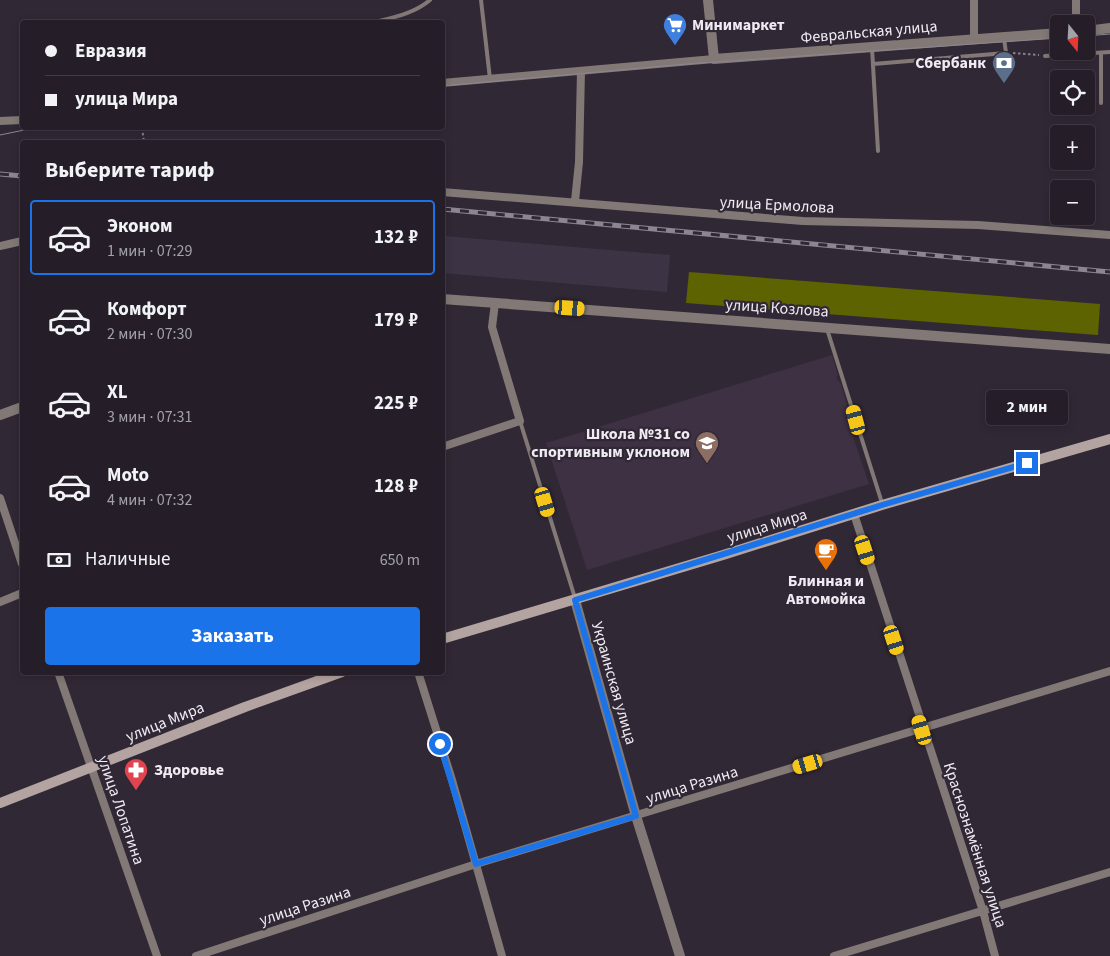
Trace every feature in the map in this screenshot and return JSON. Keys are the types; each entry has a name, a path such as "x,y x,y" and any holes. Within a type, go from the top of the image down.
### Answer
{"main road":[{"name":"улица Мира","path":"445,638 882,505 1107,439"},
{"name":"улица Мира","path":"0,803 244,707 334,675"}],"street":[{"path":"708,0 714,60"},
{"path":"974,0 974,39"},
{"path":"1076,0 1076,15"},
{"path":"1095,30 1110,28"},
{"name":"Февральская улица","path":"445,83 1050,34"},
{"path":"575,201 579,162 581,71"},
{"path":"0,121 20,120"},
{"name":"улица Ермолова","path":"445,192 575,201 704,215 803,221 978,225 1110,235"},
{"path":"0,246 20,241"},
{"name":"улица Козлова","path":"445,299 1110,349"},
{"name":"Украинская улица","path":"495,303 492,327 520,421"},
{"path":"0,415 20,408"},
{"path":"445,446 520,421"},
{"path":"0,498 20,558"},
{"name":"Краснознамённая улица","path":"854,514 922,730 983,911 995,956"},
{"path":"0,602 20,594"},
{"name":"Украинская улица","path":"575,600 636,816 680,956"},
{"name":"улица Разина","path":"196,956 476,864 922,730 1110,671"},
{"name":"улица Лопатина","path":"59,675 157,956"},
{"path":"419,675 502,956"},
{"path":"834,956 1110,872"}],"lane":[{"path":"383,20 406,14 430,0"},
{"path":"481,0 490,79"},
{"path":"874,64 1006,53 1004,37"},
{"path":"872,47 878,151"},
{"path":"1044,56 1110,52"},
{"path":"1101,53 1101,103"},
{"path":"826,327 882,505"},
{"name":"Украинская улица","path":"520,421 575,600"}],"path":[{"path":"1006,53 1044,56"}],"shaded area":[{"path":"445,236 670,255 667,292 445,273"},
{"path":"689,272 1100,304 1098,335 686,303"},
{"name":"Школа №31 со спортивным уклоном","path":"832,355 838,375 836,378 841,384 848,409 846,416 869,484 587,570 546,443"}],"tram line":[{"path":"1095,35 1110,34"},
{"path":"445,86 687,64 1050,39"},
{"path":"0,135 24,130"}],"railway":[{"path":"0,174 20,176"},
{"path":"445,209 1110,272"}],"place":[{"name":"Минимаркет","path":"675,46"},
{"name":"Сбербанк","path":"1004,84"},
{"name":"Школа №31 со спортивным уклоном","path":"707,464"},
{"name":"Блинная и Автомойка","path":"826,571"},
{"name":"Здоровье","path":"136,791"}],"route":[{"path":"440,744 476,864 636,816 575,600 882,505 1027,463"}]}
